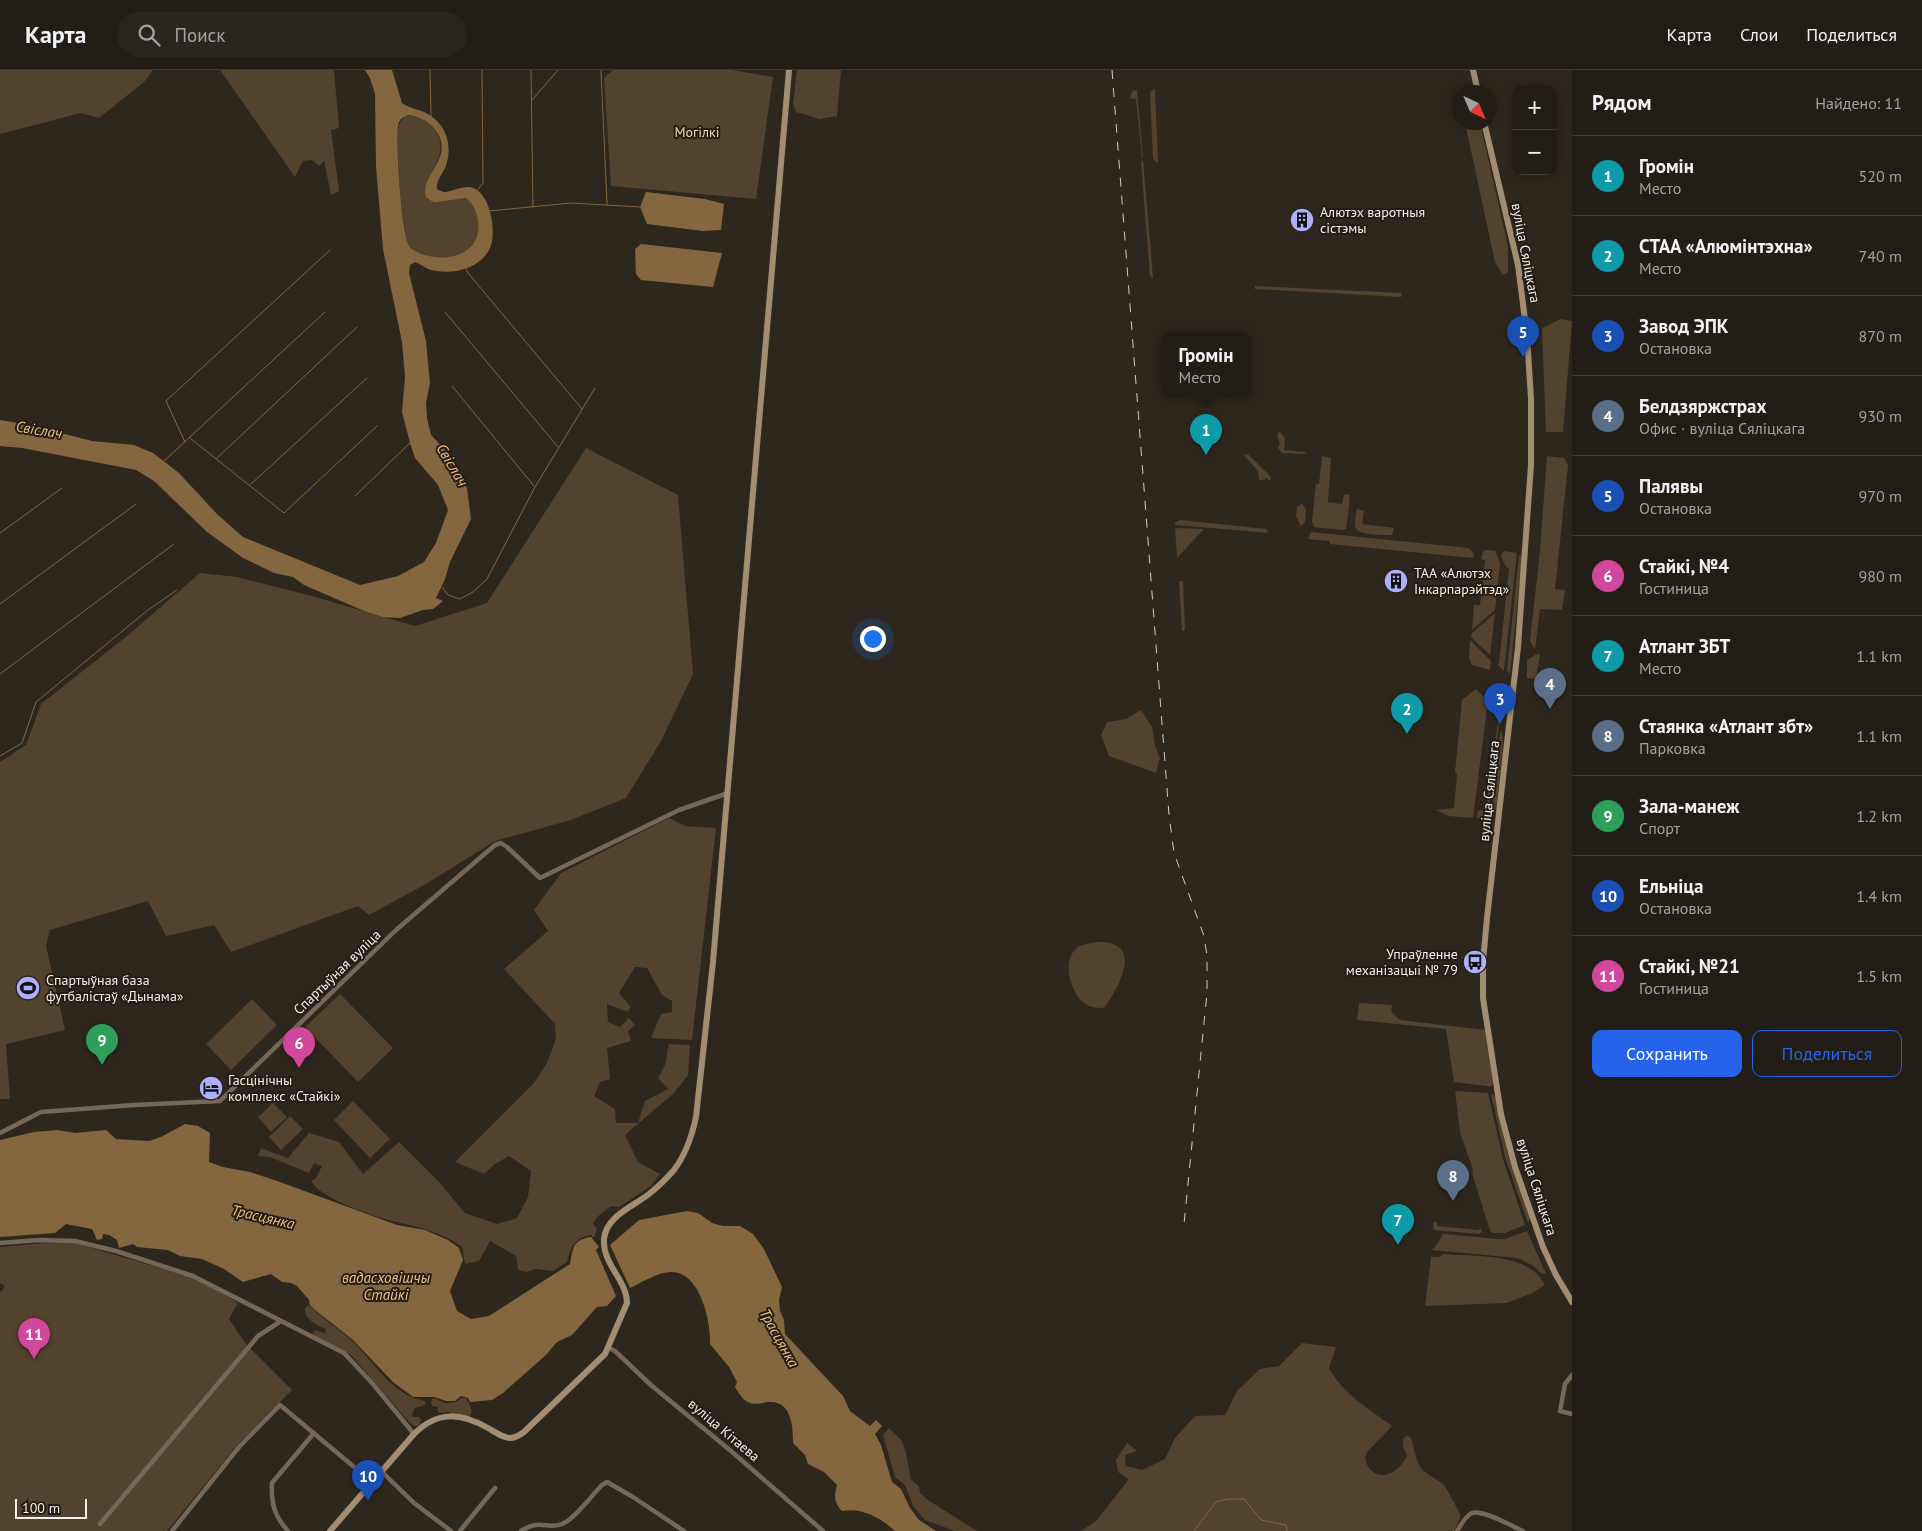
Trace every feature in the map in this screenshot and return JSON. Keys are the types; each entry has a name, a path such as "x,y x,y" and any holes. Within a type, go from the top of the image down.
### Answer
{"main road":[{"path":"330,1531 414,1434 433,1421 446,1416 456,1416 471,1420 507,1437 516,1436 524,1432 605,1354 626,1308 626,1295 606,1254 604,1241 607,1228 620,1214 649,1194 673,1170 685,1152 695,1123 713,962 789,70"},
{"path":"1473,70 1476,85"},
{"name":"вуліца Сяліцкага","path":"1486,130 1518,265 1524,308 1530,399 1531,465 1518,647 1486,924 1483,998 1501,1114 1515,1167 1543,1247 1556,1275 1572,1302"}],"street":[{"name":"Спартыўная вуліца","path":"0,1133 41,1112 220,1101 396,930 495,845 501,843 507,846 540,878 679,810 728,793"},
{"path":"0,1243 66,1240 95,1246 193,1276 348,1356 379,1390 414,1434"},
{"path":"100,1524 258,1336 280,1321"},
{"name":"вуліца Кітаева","path":"609,1348 615,1351 652,1386 731,1451 823,1531"},
{"path":"1572,1375 1565,1384 1560,1412 1572,1414"},
{"path":"172,1531 239,1447 280,1405 372,1482"},
{"path":"288,1531 278,1521 274,1511 272,1483 314,1433"},
{"path":"382,1472 414,1503 452,1531"},
{"path":"521,1531 539,1524 562,1524 568,1521 607,1482 612,1483 684,1531"},
{"path":"460,1531 495,1488"},
{"path":"1457,1531 1466,1517 1472,1512 1481,1512 1523,1531"}],"green space":[{"path":"0,70 153,70 144,82 99,118 81,113 0,134"},
{"path":"220,70 334,70 339,128 331,130 339,191 331,195 324,161 319,166 312,160 303,161 295,177"},
{"name":"Могілкі","path":"613,70 732,70 773,77 756,199 611,186 604,78"},
{"path":"797,70 841,70 837,116 820,119 796,112 793,104"},
{"path":"1155,89 1158,162 1153,158 1150,92"},
{"path":"1137,90 1143,158 1136,99 1130,98 1133,91"},
{"path":"408,115 430,124 440,139 440,155 426,186 433,202 458,198 466,199 473,204 477,214 478,233 472,245 462,253 450,257 424,256 414,251 406,241 399,182 397,139 401,122"},
{"path":"1467,130 1482,130 1508,246 1508,272 1503,275 1495,262"},
{"path":"1143,160 1153,278 1150,276 1141,162"},
{"path":"1255,286 1402,293 1401,297 1255,289"},
{"path":"1561,319 1572,321 1563,432 1546,432 1542,328"},
{"path":"1279,431 1285,438 1284,450 1306,452 1305,454 1282,453 1278,448 1280,443 1277,437"},
{"path":"586,448 678,495 693,674 661,741 626,798 571,820 495,841 426,884 369,915 358,906 231,952 214,925 166,936 148,901 50,930 46,946 65,1030 6,1044 10,1099 0,1099 0,762 26,745 41,704 127,636 200,573 237,577 312,596 415,626 487,603"},
{"path":"1243,454 1249,455 1271,477 1270,480 1265,478 1265,480 1259,480 1258,471"},
{"path":"1322,456 1331,458 1328,502 1342,504 1344,495 1348,494 1350,497 1346,529 1314,527 1312,521 1316,484 1319,484"},
{"path":"1547,456 1564,458 1568,465 1555,589 1565,590 1562,610 1540,609 1535,649 1530,641 1540,551"},
{"path":"1302,504 1306,509 1305,522 1301,526 1296,517 1297,507"},
{"path":"1357,509 1364,511 1362,524 1394,528 1392,535 1360,532 1355,526"},
{"path":"1180,520 1266,529 1269,533 1176,525 1174,523"},
{"path":"1175,528 1204,529 1177,558"},
{"path":"1311,532 1469,548 1474,554 1473,558 1330,544 1330,541 1308,539"},
{"path":"1485,550 1496,551 1500,565 1495,610 1472,630 1474,605 1480,605 1485,560 1481,559"},
{"path":"1505,551 1517,553 1504,671 1497,664 1499,664 1509,568 1506,567 1501,556"},
{"path":"1519,555 1522,557 1510,674 1507,670"},
{"path":"1179,581 1183,581 1184,631 1182,631"},
{"path":"1495,613 1490,655 1471,637 1472,633"},
{"path":"1470,640 1491,661 1490,670 1472,665 1469,658"},
{"path":"1540,654 1536,679 1527,678 1527,660"},
{"path":"1476,689 1488,701 1473,818 1449,816 1436,810 1454,808 1457,774 1455,772 1462,700"},
{"path":"1492,696 1502,697 1489,811 1482,819 1477,818 1478,811 1486,810 1501,700 1492,698"},
{"path":"1141,710 1152,727 1155,746 1160,758 1156,773 1109,756 1101,735 1107,722 1126,719"},
{"path":"1500,732 1502,733 1503,745 1496,812 1492,811"},
{"path":"669,818 685,826 716,828 692,1040 651,1038 661,1014 672,1012 672,1001 662,995 647,968 635,967 619,993 631,1007 628,1012 607,1004 608,1022 620,1027 629,1018 635,1025 628,1031 631,1041 607,1048 610,1079 600,1082 594,1096 615,1109 616,1123 638,1123 645,1101 668,1089 658,1078 665,1065 669,1044 690,1045 688,1075 674,1093 625,1135 638,1162 660,1174 651,1186 619,1207 611,1206 597,1217 593,1224 597,1229 594,1238 591,1235 577,1241 570,1251 567,1262 553,1271 536,1269 526,1272 518,1270 516,1256 490,1241 479,1261 465,1264 462,1247 447,1238 423,1229 369,1214 348,1206 321,1191 311,1181 316,1178 322,1166 314,1163 309,1173 270,1157 258,1156 261,1148 288,1158 309,1133 339,1142 363,1174 399,1142 439,1182 465,1213 497,1224 517,1218 528,1197 531,1171 509,1156 495,1164 484,1174 455,1162 534,1083 547,1063 556,1039 555,1024 504,969 548,931 534,910 561,873"},
{"path":"1097,942 1110,943 1118,947 1123,953 1125,960 1124,969 1117,987 1103,1008 1093,1007 1084,1003 1071,984 1069,975 1070,959 1073,952 1080,946"},
{"path":"340,994 393,1048 358,1082 305,1027"},
{"path":"252,999 277,1025 231,1070 206,1044"},
{"path":"1359,1003 1392,1005 1391,1012 1400,1020 1485,1030 1493,1083 1491,1086 1487,1086 1454,1082 1446,1029 1357,1020"},
{"path":"1455,1091 1488,1093 1503,1159 1525,1225 1505,1233 1492,1233 1490,1231 1460,1132"},
{"path":"1491,1094 1496,1096 1530,1218 1528,1223 1505,1157"},
{"path":"353,1101 390,1139 370,1158 334,1120"},
{"path":"273,1103 287,1117 271,1132 258,1117"},
{"path":"290,1116 303,1129 281,1150 269,1137"},
{"path":"1437,1222 1437,1226 1479,1230 1480,1227 1482,1232 1479,1234 1434,1230 1433,1223"},
{"path":"1527,1231 1546,1274 1542,1274 1532,1265 1518,1258 1432,1250 1443,1234 1505,1239"},
{"path":"68,1241 198,1279 238,1303 229,1319 246,1344 292,1390 237,1445 167,1531 0,1531 0,1293 5,1286 0,1283 0,1247"},
{"path":"1443,1254 1485,1256 1514,1261 1537,1274 1545,1285 1532,1293 1507,1303 1425,1306 1431,1257 1439,1257"},
{"path":"309,1305 351,1340 393,1385 413,1398 425,1401 425,1405 415,1408 412,1414 413,1417 419,1417 421,1420 419,1426 414,1426 409,1422 352,1356 312,1335 315,1330 325,1333 326,1329 309,1319 305,1308"},
{"path":"1302,1343 1336,1347 1329,1368 1335,1377 1357,1400 1392,1426 1367,1452 1365,1458 1369,1468 1380,1475 1386,1475 1397,1469 1407,1454 1403,1447 1403,1439 1407,1435 1411,1438 1416,1459 1421,1468 1444,1485 1461,1516 1454,1531 1081,1531 1096,1521 1129,1479 1118,1472 1116,1460 1127,1443 1137,1451 1125,1455 1126,1466 1142,1470 1165,1459 1175,1438 1195,1416 1225,1415 1237,1391 1260,1369 1279,1366"},
{"path":"433,1398 446,1403 466,1398 471,1408 471,1415 469,1417 449,1412 440,1413 438,1412 438,1407 432,1406"},
{"path":"889,1428 902,1441 911,1480 919,1486 920,1493 977,1531 955,1531 925,1520 913,1506 905,1485 895,1477 883,1435"}],"water":[{"name":"Свіслач","path":"365,70 392,70 402,103 432,116 443,128 449,151 445,168 438,180 437,189 443,192 463,187 477,190 483,196 491,213 493,233 490,248 485,256 472,266 445,272 428,269 415,262 410,265 409,273 426,341 430,383 426,403 431,435 445,450 467,488 471,519 450,562 445,579 436,598 443,601 433,609 423,610 400,618 383,617 364,611 304,585 293,577 274,573 243,558 207,532 154,481 136,470 22,448 0,446 0,420 30,425 92,441 134,445 153,453 179,473 217,514 243,537 360,585 398,576 424,562 436,543 448,510 438,485 415,458 402,412 405,377 402,342 383,249 376,167 375,94 370,78","holes":["408,115 424,120 433,127 440,137 442,147 440,156 427,181 426,197 433,202 465,198 471,203 476,213 478,229 476,239 462,253 442,257 430,256 414,251 408,244 401,204 397,145 399,122"]},
{"path":"646,192 705,199 724,204 721,230 703,231 647,224 640,207"},
{"path":"641,244 722,253 713,287 641,280 636,274 635,249"},
{"name":"вадасховішчы Стайкі","path":"185,1124 198,1126 210,1133 209,1162 223,1167 250,1172 397,1225 425,1230 448,1240 459,1248 463,1260 450,1291 457,1311 471,1319 489,1316 570,1264 577,1242 591,1237 599,1247 596,1250 616,1296 607,1306 597,1307 572,1335 557,1342 546,1355 503,1393 492,1400 470,1402 468,1398 461,1396 455,1401 446,1401 434,1397 413,1397 393,1382 353,1340 315,1310 297,1286 282,1282 271,1274 243,1282 224,1269 202,1259 180,1256 168,1250 137,1247 133,1244 119,1248 117,1240 109,1235 103,1234 102,1239 97,1240 92,1229 66,1224 55,1233 0,1237 0,1140 34,1132 57,1130 75,1133 106,1130 116,1139 149,1141 161,1137"},
{"path":"687,1211 698,1213 712,1223 723,1226 740,1226 753,1234 764,1249 782,1287 779,1300 785,1334 843,1396 850,1411 870,1426 876,1420 882,1426 875,1434 881,1445 892,1482 901,1489 910,1508 919,1520 936,1531 895,1531 884,1522 864,1512 842,1511 835,1499 837,1485 824,1472 808,1464 805,1455 793,1443 792,1423 783,1406 771,1402 757,1404 748,1402 744,1400 735,1387 737,1382 729,1367 710,1344 706,1311 702,1299 689,1279 680,1274 670,1272 655,1276 630,1288 610,1245 639,1220"}],"waterway":[{"path":"430,70 431,117"},
{"path":"476,192 483,183 482,70"},
{"path":"531,70 533,207"},
{"path":"532,100 558,70"},
{"path":"601,70 607,204"},
{"path":"489,211 571,203 640,207"},
{"path":"185,442 166,401 330,250"},
{"path":"465,267 468,273 582,409"},
{"path":"164,461 325,312"},
{"path":"445,312 558,447"},
{"path":"217,458 357,327"},
{"path":"251,484 367,378"},
{"path":"452,386 534,486"},
{"path":"442,587 448,595 460,599 473,592 487,579 535,487 595,388"},
{"path":"190,438 284,513 377,426"},
{"path":"355,496 410,443"},
{"path":"0,533 62,488"},
{"path":"0,604 136,504"},
{"path":"0,674 174,544"},
{"path":"0,756 22,743 36,702 148,610 177,590"},
{"name":"Трасцянка","path":"1194,1531 1216,1502 1228,1499 1244,1499 1261,1520 1286,1525 1287,1531"}],"railway":[{"path":"1112,70 1169,815 1174,853 1204,936 1207,956 1207,993 1184,1224"}],"place":[{"name":"Алютэх варотныя сістэмы","path":"1302,220"},
{"name":"Палявы","path":"1523,357"},
{"name":"Громін","path":"1206,455"},
{"name":"ТАА «Алютэх Інкарпарэйтэд»","path":"1396,581"},
{"name":"Белдзяржстрах","path":"1550,709"},
{"name":"Завод ЭПК","path":"1500,724"},
{"name":"СТАА «Алюмінтэхна»","path":"1407,734"},
{"name":"Упраўленне механізацыі № 79","path":"1475,962"},
{"name":"Спартыўная база футбалістаў «Дынама»","path":"28,988"},
{"name":"Зала-манеж","path":"102,1065"},
{"name":"Стайкі, №4","path":"299,1068"},
{"name":"Гасцінічны комплекс «Стайкі»","path":"211,1088"},
{"name":"Стаянка «Атлант збт»","path":"1453,1201"},
{"name":"Атлант ЗБТ","path":"1398,1245"},
{"name":"Стайкі, №21","path":"34,1359"},
{"name":"Ельніца","path":"368,1501"}]}
